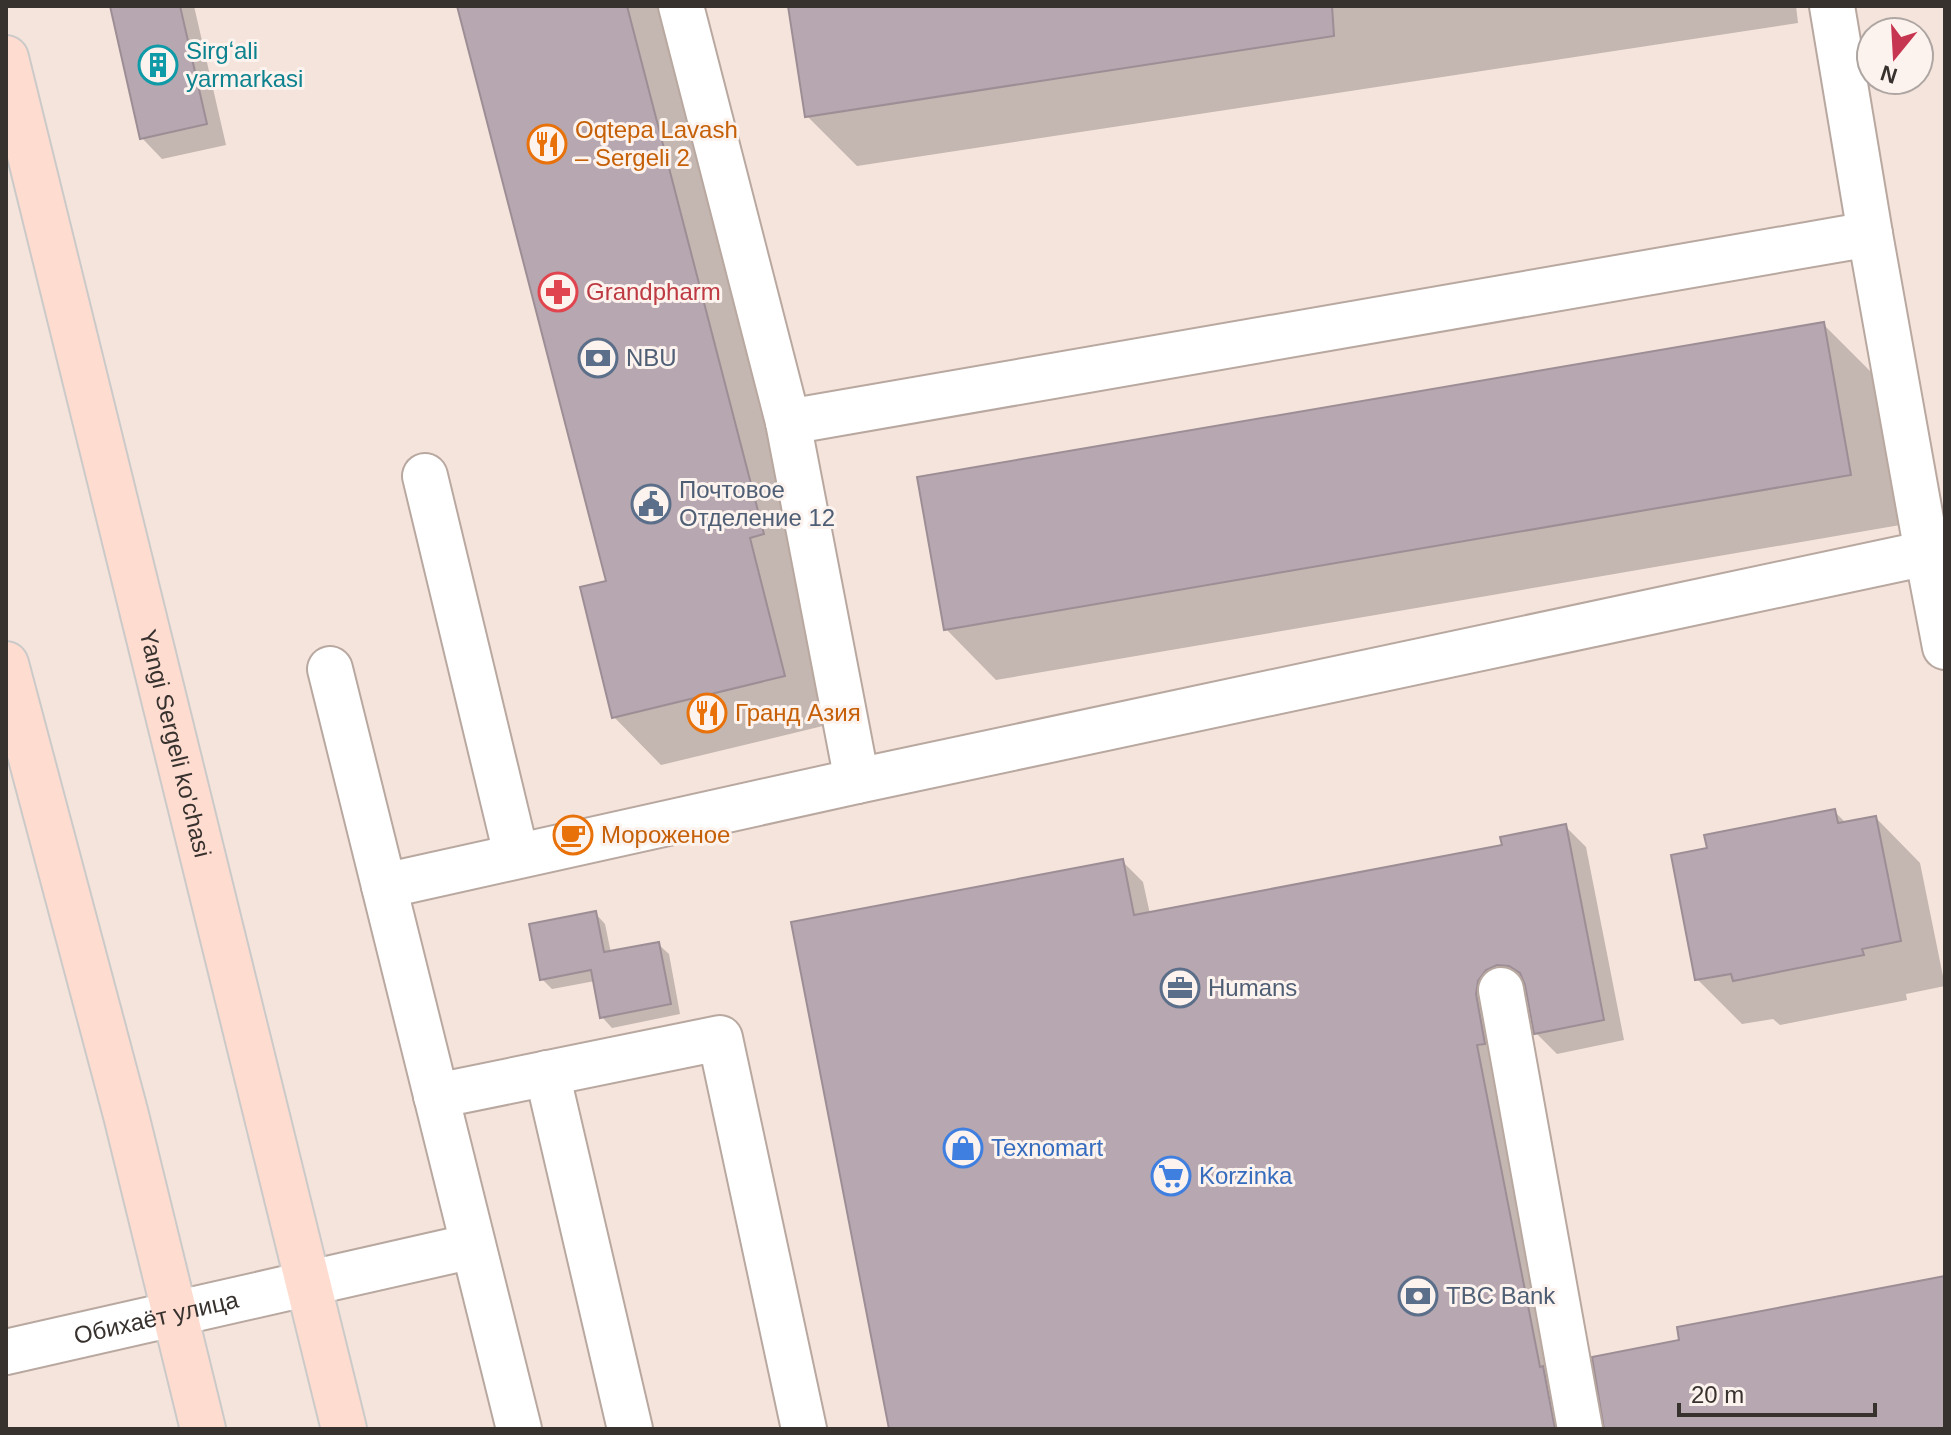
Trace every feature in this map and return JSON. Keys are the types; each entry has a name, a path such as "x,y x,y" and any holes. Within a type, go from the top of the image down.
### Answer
{"main road":[{"name":"Yangi Sergeli ko'chasi","path":"6,58 344,1429"},
{"path":"6,664 126,1115 203,1429"}],"street":[{"path":"681,6 788,422 857,781"},
{"path":"1832,6 1870,234 1936,551 1945,647"},
{"path":"788,422 1870,234"},
{"path":"425,476 516,854"},
{"path":"384,886 516,854 1936,551"},
{"path":"330,669 519,1429"},
{"path":"1501,990 1580,1429"},
{"path":"436,1096 720,1038 804,1429"},
{"path":"547,1073 630,1429"},
{"name":"Обихаёт улица","path":"6,1352 473,1246"}],"building":[{"name":"Sirgʻali yarmarkasi","path":"110,6 180,6 207,124 140,139"},
{"path":"457,6 627,6 764,534 750,538 785,676 612,718 580,587 606,581"},
{"path":"788,6 1332,6 1334,36 805,117"},
{"path":"1824,322 1851,475 944,630 917,477"},
{"path":"1835,809 1838,823 1876,816 1901,941 1862,949 1864,955 1733,981 1731,974 1695,980 1671,855 1707,848 1704,835"},
{"name":"Korzinka","path":"1566,824 1604,1020 1534,1034 1525,985 1520,973 1509,966 1497,965 1486,970 1478,981 1476,994 1485,1044 1477,1045 1555,1429 889,1429 791,922 1123,859 1134,915 1502,845 1500,837"},
{"path":"596,911 604,952 659,942 671,1004 600,1018 591,970 540,980 529,924"},
{"path":"1945,1276 1945,1429 1604,1429 1592,1357 1679,1340 1677,1327"}],"place":[{"name":"Sirgʻali yarmarkasi","path":"158,65"},
{"name":"Oqtepa Lavash – Sergeli 2","path":"547,144"},
{"name":"Grandpharm","path":"558,292"},
{"name":"NBU","path":"598,358"},
{"name":"Почтовое Отделение 12","path":"651,504"},
{"name":"Гранд Азия","path":"707,713"},
{"name":"Мороженое","path":"573,835"},
{"name":"Humans","path":"1180,988"},
{"name":"Texnomart","path":"963,1148"},
{"name":"Korzinka","path":"1171,1176"},
{"name":"TBC Bank","path":"1418,1296"}]}
